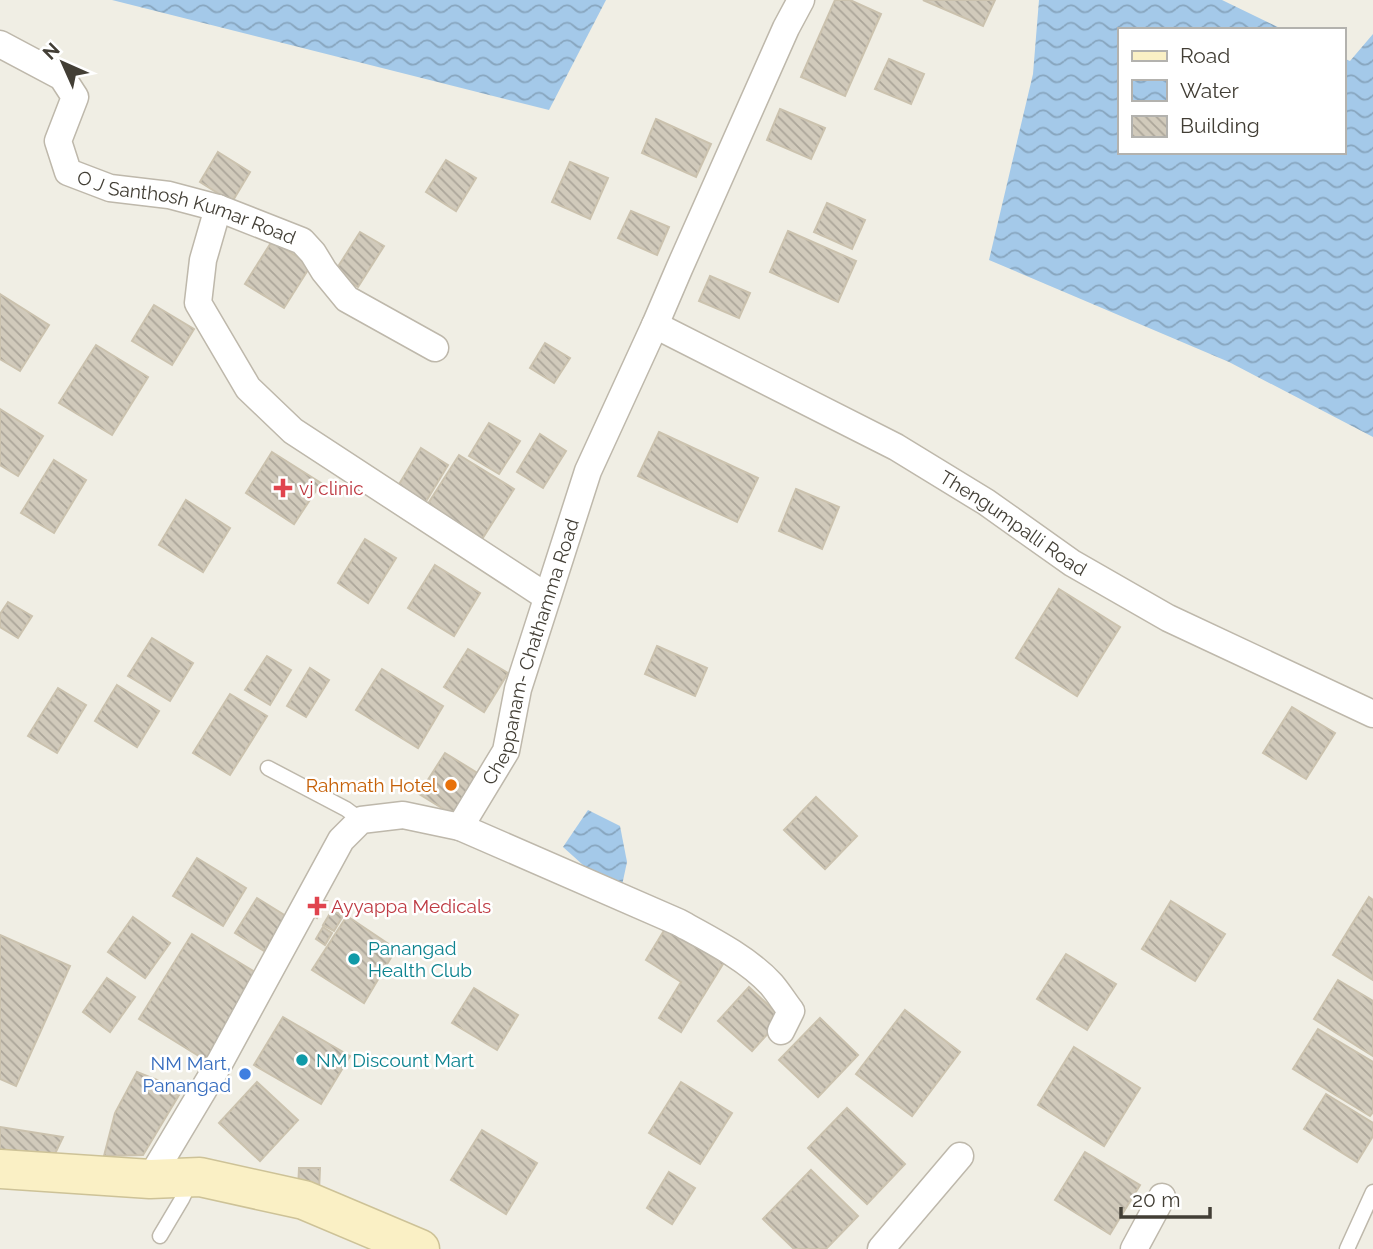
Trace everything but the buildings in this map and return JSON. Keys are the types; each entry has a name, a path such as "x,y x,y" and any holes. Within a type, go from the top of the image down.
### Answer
{"main road":[{"path":"0,1169 150,1179 200,1177 304,1200 420,1249"}],"street":[{"name":"Cheppanam- Chathamma Road","path":"460,827 506,751 518,689 588,471 780,41 802,0"},
{"name":"O J Santhosh Kumar Road","path":"0,44 62,77 75,97 58,141 68,172 110,188 169,195 218,208 302,241 347,299 435,348"},
{"path":"218,208 203,260 198,303 248,388 293,431 547,597"},
{"name":"Thengumpalli Road","path":"655,326 896,447 986,502 1072,563 1168,618 1373,714"},
{"path":"150,1179 220,1062 341,839 361,820 403,815 460,827 678,922 740,958 771,984 790,1011 781,1031"},
{"path":"881,1249 960,1156"},
{"path":"1134,1249 1162,1197"}],"lane":[{"path":"268,768 361,820"},
{"path":"160,1236 192,1178"},
{"path":"1347,1249 1373,1192"}],"water":[{"path":"112,0 606,0 549,110"},
{"path":"1039,0 1222,0 1280,28 1118,28 1118,154 1345,154 1345,59 1350,61 1373,34 1373,437 1229,362 989,260 1033,74"},
{"path":"588,810 620,826 627,862 621,890 593,874 563,847"}],"place":[{"name":"vj clinic","path":"283,488"},
{"name":"Rahmath Hotel","path":"451,785"},
{"name":"Ayyappa Medicals","path":"317,906"},
{"name":"Panangad Health Club","path":"354,959"},
{"name":"NM Discount Mart","path":"302,1060"},
{"name":"NM Mart, Panangad","path":"245,1074"}]}
